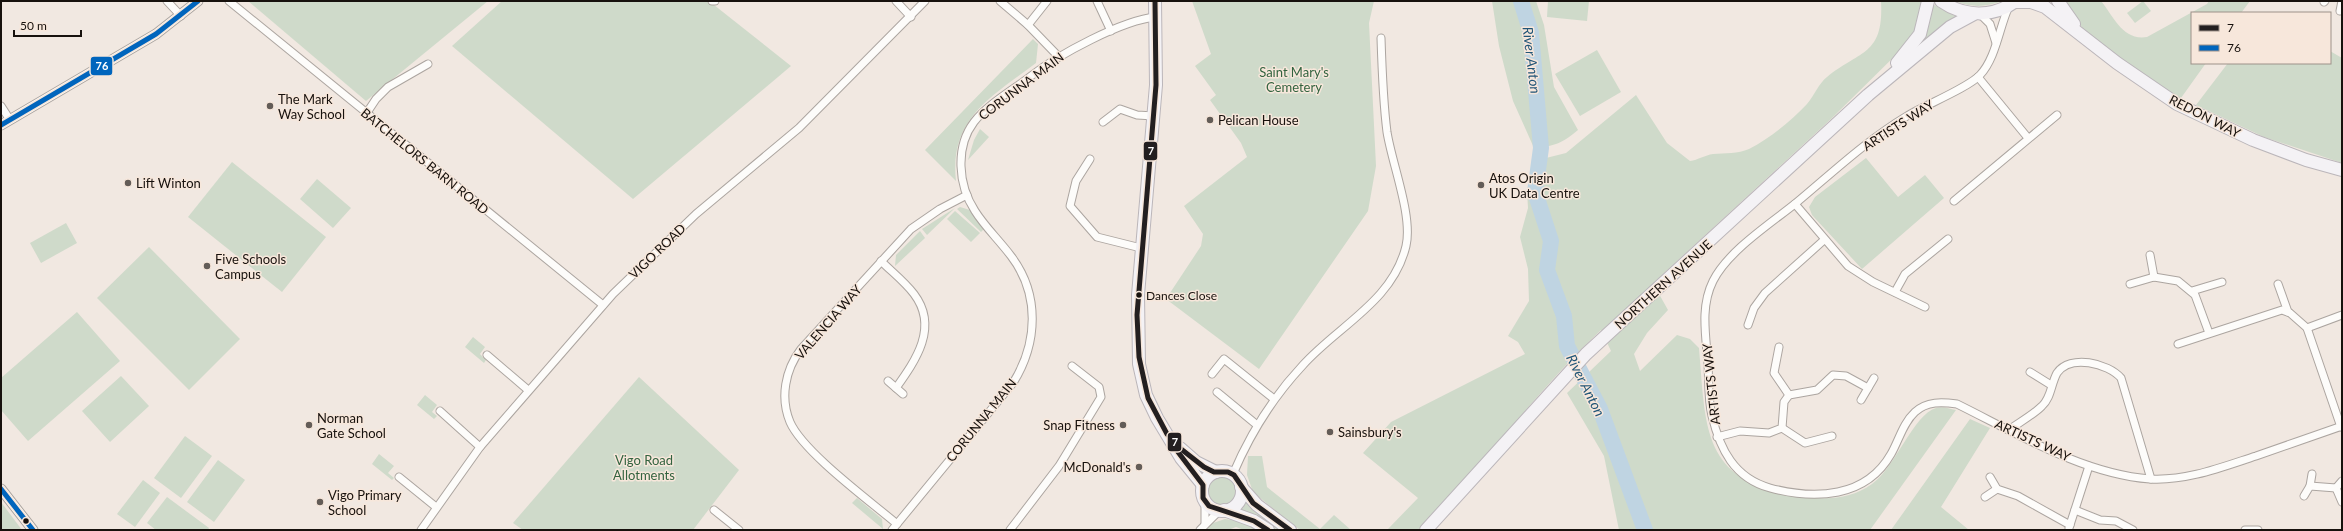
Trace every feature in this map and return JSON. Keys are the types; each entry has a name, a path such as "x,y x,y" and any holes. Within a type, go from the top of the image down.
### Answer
{"main road":[{"path":"1155,1 1154,116 1141,248 1137,315 1140,372 1149,402 1181,458 1203,485"},
{"name":"NORTHERN AVENUE","path":"1868,95 1918,39 1925,18 1928,1"},
{"path":"1941,1 1960,11 1977,14"},
{"name":"REDON WAY","path":"2058,1 2082,35"},
{"name":"REDON WAY","path":"2014,3 2031,2 2045,6 2130,72 2177,104 2260,143 2306,160 2342,170"},
{"name":"NORTHERN AVENUE","path":"1426,530 1586,354 1868,95 1950,27 1977,14 2014,3"},
{"path":"1172,441 1196,462 1216,472 1227,472 1233,474 1241,487 1257,505 1290,530"},
{"path":"1216,472 1208,477 1203,485 1202,493 1206,502 1222,510 1254,520 1268,530"},
{"name":"NORTHERN AVENUE","path":"1438,530 1469,484"},
{"path":"1222,510 1238,503 1241,487"}],"street":[{"path":"167,1 181,16"},
{"path":"1,125 156,34 181,16 198,1"},
{"name":"BATCHELORS BARN ROAD","path":"229,1 366,114 603,305"},
{"path":"896,1 911,17"},
{"name":"VIGO ROAD","path":"421,530 480,447 603,305 687,222 804,124 911,17 925,1"},
{"path":"1000,1 1028,25 1058,56"},
{"path":"1028,25 1047,1"},
{"path":"1097,1 1111,32"},
{"path":"2340,10 2342,1"},
{"name":"ARTISTS WAY","path":"2014,3 2001,24 1996,43 1986,67 1978,77 1888,128 1729,259 1713,280 1706,298 1705,322 1711,411 1717,437 1726,457 1757,483 1769,487 1798,493 1839,493 1860,486 1872,477 1890,455 1906,422 1914,413 1924,406 1934,403 1957,404 2089,466 2120,474 2151,479 2177,478 2213,470 2342,426"},
{"path":"1977,14 1990,24 1996,43"},
{"name":"CORUNNA MAIN","path":"892,530 1013,383 1026,358 1032,340 1033,310 1027,286 1012,256 982,220 967,195 961,170 961,154 973,123 1058,56 1145,18 1156,17"},
{"path":"1233,474 1257,425 1274,399 1303,365 1374,301 1389,284 1399,265 1406,245 1404,210 1387,132 1380,38"},
{"path":"366,114 376,99 388,87 428,64"},
{"path":"1978,77 2028,138"},
{"path":"1,106 10,120"},
{"path":"1103,122 1120,109 1137,115 1154,116"},
{"path":"1954,201 2057,115"},
{"path":"1090,159 1076,181 1070,206 1098,237 1141,248"},
{"name":"VALENCIA WAY","path":"897,524 807,444 791,424 785,398 786,380 796,356 881,261 915,226 951,202 967,195"},
{"path":"1795,204 1824,240 1848,266 1873,282 1925,307"},
{"path":"1895,292 1905,274 1948,239"},
{"path":"1748,325 1754,308 1765,293 1824,240"},
{"path":"2150,255 2154,277"},
{"path":"881,261 913,292 919,300 926,320 924,336 919,353 896,388"},
{"path":"2130,284 2154,277 2178,282 2192,291 2209,333"},
{"path":"2192,291 2222,282"},
{"path":"2278,284 2288,312"},
{"path":"2178,344 2282,310 2288,312 2307,328 2342,426"},
{"path":"2307,328 2342,316"},
{"path":"1779,348 1774,372 1789,395"},
{"path":"488,355 528,390"},
{"path":"1212,374 1224,359 1274,399"},
{"path":"2010,429 2043,406 2048,398 2051,385 2059,372 2078,363 2096,364 2117,373 2121,378 2151,479"},
{"path":"1010,530 1059,466 1101,397 1099,386 1072,366"},
{"path":"2030,372 2051,385"},
{"path":"1782,428 1784,402 1789,395 1817,390 1833,375 1846,376 1868,388"},
{"path":"1861,400 1874,378"},
{"path":"888,381 903,394"},
{"path":"1217,392 1257,425"},
{"path":"440,411 480,447"},
{"path":"1717,437 1740,431 1769,433 1782,428"},
{"path":"1782,428 1805,443 1832,436"},
{"path":"1990,477 1997,488 2018,496 2069,528 2089,466"},
{"path":"2304,496 2310,486 2312,474"},
{"path":"399,477 436,507"},
{"path":"2336,488 2342,480"},
{"path":"2310,486 2336,488"},
{"path":"1985,498 1997,488"},
{"path":"2336,488 2342,502"},
{"path":"1,489 33,530"},
{"path":"1205,524 1206,502"},
{"path":"714,510 739,530"},
{"path":"1200,530 1222,510"},
{"path":"2075,510 2100,520 2116,521 2133,530"},
{"path":"2245,530 2258,530"}],"green space":[{"path":"248,1 488,1 366,101"},
{"path":"502,1 709,1 791,66 633,199 452,46"},
{"name":"Saint Mary's Cemetery","path":"1192,1 1374,1 1369,23 1376,166 1368,211 1259,369 1166,299 1201,246 1203,234 1184,206 1247,157 1241,143 1210,100 1216,95 1195,66 1211,54"},
{"path":"1492,1 1536,1 1544,25 1554,87 1578,130 1562,141 1553,145 1534,148 1513,101 1499,46"},
{"path":"1548,1 1589,1 1587,21 1547,17"},
{"path":"1881,1 1922,1 1920,19 1911,40 1831,119 1663,274 1654,285 1668,310 1647,333 1634,354 1640,371 1677,335 1690,339 1699,348 1704,404 1708,428 1715,448 1727,465 1743,479 1767,489 1799,496 1837,498 1863,489 1872,484 1880,476 1912,431 1928,413 1939,407 1956,410 1870,530 1619,530 1604,456 1567,393 1611,351 1601,330 1531,404 1465,481 1418,530 1387,530 1418,498 1363,453 1391,422 1525,354 1518,342 1508,336 1529,301 1528,269 1520,237 1528,208 1527,191 1535,156 1546,158 1566,153 1636,95 1667,143 1690,161 1713,154 1745,151 1757,145 1780,129 1807,104 1821,83 1827,77 1868,50 1874,42 1878,32 1881,19"},
{"path":"1955,1 2003,1 1991,5 1973,6"},
{"path":"2063,1 2101,1 2125,32 2139,37 2147,37 2191,13 2191,64 2205,64 2181,98 2177,99 2086,33"},
{"path":"2143,1 2151,11 2135,23 2127,13"},
{"path":"2209,1 2250,1 2242,12 2192,12 2207,4"},
{"path":"1934,5 1957,17 1924,46 1920,42"},
{"path":"1033,39 1038,44 1036,63 990,98 977,111 967,125 960,141 956,159 956,181 925,150"},
{"path":"1597,50 1621,92 1580,116 1555,74"},
{"path":"2331,52 2342,58 2342,163 2264,137 2196,105 2227,64 2331,64"},
{"path":"980,129 989,137 968,160 974,140"},
{"path":"1866,158 1898,197 1925,175 1944,198 1862,269 1812,215 1809,207 1815,197"},
{"path":"232,162 326,237 282,292 188,217"},
{"path":"317,179 351,208 333,228 300,199"},
{"path":"960,207 970,210 984,229 981,232 957,209"},
{"path":"955,208 927,235 922,229"},
{"path":"955,211 980,233 971,242 947,219"},
{"path":"66,223 77,243 41,263 30,243"},
{"path":"920,231 925,238 895,266 896,255"},
{"path":"149,247 240,339 189,390 97,298"},
{"path":"77,312 120,361 28,441 1,410 1,378"},
{"path":"473,337 485,347 480,354 486,360 484,363 465,347"},
{"path":"121,376 149,406 110,442 82,411"},
{"name":"Vigo Road Allotments","path":"639,377 739,470 693,530 523,530 513,523"},
{"path":"425,395 437,405 432,412 437,416 434,419 417,405"},
{"path":"1970,419 1990,428 1941,507 1969,530 1891,530"},
{"path":"185,436 212,456 181,498 154,478"},
{"path":"379,454 394,466 388,473 394,478 392,480 372,464"},
{"path":"1248,456 1262,456 1267,487 1320,529 1334,515 1351,530 1300,530 1253,492 1247,475"},
{"path":"218,460 245,480 214,522 187,502"},
{"path":"1222,475 1233,480 1238,491 1233,502 1222,507 1211,502 1206,491 1211,480"},
{"path":"143,480 160,493 135,527 117,514"},
{"path":"167,497 209,528 208,530 156,530 147,523"},
{"path":"857,498 882,519 883,529 852,503"},
{"path":"1245,501 1280,530 1276,530 1257,517 1238,510"},
{"path":"1,502 22,530 1,530"},
{"path":"1225,519 1239,521 1261,530 1244,530 1236,527 1228,530 1206,530 1213,523"}],"waterway":[{"name":"River Anton","path":"1521,1 1531,33 1541,148 1535,192 1551,241 1547,270 1564,316 1567,346 1600,409 1645,530"}],"transit line":[{"name":"76","path":"1,125 156,34 198,1"},
{"name":"7","path":"1155,1 1156,85 1137,315 1139,357 1148,398 1167,434 1181,449 1204,467 1214,472 1228,472 1234,475 1253,503 1290,530"},
{"name":"7","path":"1178,452 1203,485 1203,498 1209,506 1254,521 1268,530"},
{"name":"76","path":"1,489 33,530"}],"place":[{"name":"The Mark Way School","path":"270,106"},
{"name":"Pelican House","path":"1210,120"},
{"name":"Lift Winton","path":"128,183"},
{"name":"Atos Origin UK Data Centre","path":"1481,185"},
{"name":"Five Schools Campus","path":"207,266"},
{"name":"Dances Close","path":"1139,295"},
{"name":"Norman Gate School","path":"309,425"},
{"name":"Snap Fitness","path":"1123,425"},
{"name":"Sainsbury's","path":"1330,432"},
{"name":"McDonald's","path":"1139,467"},
{"name":"Vigo Primary School","path":"320,502"}]}
